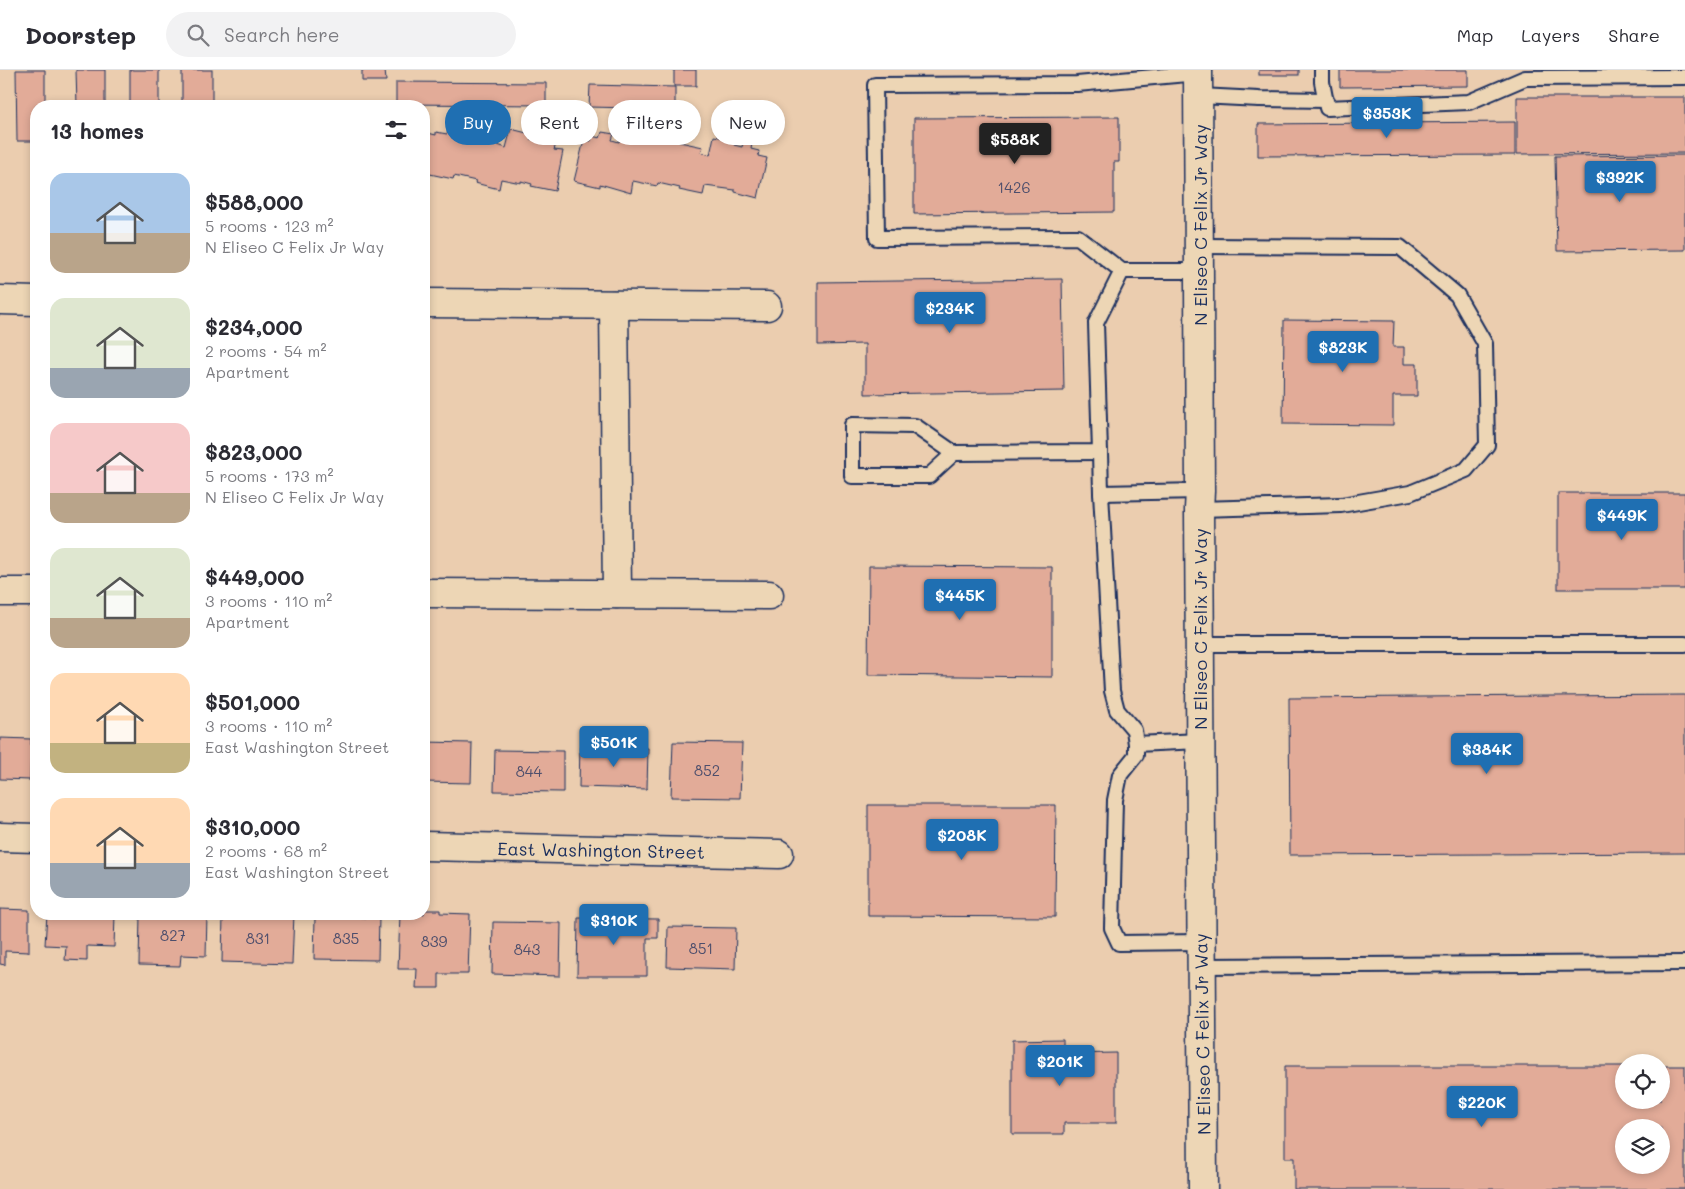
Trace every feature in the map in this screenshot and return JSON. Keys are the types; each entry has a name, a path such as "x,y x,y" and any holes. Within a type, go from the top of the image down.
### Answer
{"street":[{"name":"N Eliseo C Felix Jr Way","path":"1199,80 1203,1189"},
{"path":"0,300 30,301"},
{"path":"430,303 767,306"},
{"path":"614,305 617,594"},
{"path":"0,592 30,592"},
{"path":"430,593 769,595"},
{"path":"0,837 30,838"},
{"name":"East Washington Street","path":"430,846 779,854"}],"lane":[{"path":"1322,70 1322,82 1327,108 1469,102 1540,74 1614,74 1685,77"},
{"path":"1101,493 1200,500 1341,505 1410,493 1466,470 1488,445 1485,344 1457,295 1400,247 1200,259 1122,271 1078,237 877,238 874,86 1077,84 1199,80 1326,100"},
{"path":"1122,271 1096,323 1101,493 1112,691 1117,710 1134,730 1136,744 1136,755 1120,776 1115,800 1112,928 1119,943 1202,954 1685,963"},
{"path":"954,453 929,476 852,476 852,425 915,426 954,453 1100,452"},
{"path":"1200,644 1685,644"},
{"path":"1136,744 1200,741"}],"building":[{"path":"16,70 45,70 45,100 30,100 30,141 17,141"},
{"path":"76,70 105,70 105,100 77,100"},
{"path":"130,70 159,70 159,100 130,100"},
{"path":"182,70 212,70 212,100 182,100"},
{"path":"362,70 385,70 386,81 362,81"},
{"path":"674,70 696,70 696,86 674,86"},
{"path":"1259,70 1299,70 1299,75 1259,75"},
{"path":"1340,70 1468,70 1468,86 1340,87"},
{"path":"396,82 546,83 546,100 521,100 521,105 511,105 511,100 445,100 445,104 430,104 430,100 396,100"},
{"path":"590,85 675,87 675,100 608,100 608,107 598,107 598,100 589,100"},
{"path":"1517,97 1685,97 1685,153 1517,154"},
{"path":"1119,117 1119,162 1114,162 1114,212 914,214 914,118"},
{"path":"1515,122 1515,155 1258,156 1258,124"},
{"path":"511,129 521,132 521,145 556,145 554,150 563,151 555,191 531,186 532,184 521,181 521,183 501,179 499,189 454,176 453,179 430,174 430,134 436,135 436,132 445,134 445,145 498,145 506,148 507,145 511,145"},
{"path":"602,132 608,133 608,145 694,145 703,147 701,152 710,155 712,145 742,147 742,145 752,145 751,149 759,151 758,156 767,158 758,198 735,192 735,190 705,186 703,195 658,183 657,186 633,181 631,193 600,184 600,187 574,181 583,145 598,145 598,138 600,138"},
{"path":"1685,155 1685,250 1557,251 1555,156"},
{"path":"1062,279 1064,391 865,394 865,344 818,345 818,282"},
{"path":"1284,320 1394,321 1393,347 1404,347 1404,364 1417,364 1417,396 1393,396 1393,425 1283,424"},
{"path":"1558,493 1685,493 1685,589 1558,589"},
{"path":"869,566 1052,567 1052,677 868,675"},
{"path":"1685,695 1685,853 1290,855 1289,698"},
{"path":"0,738 30,739 30,780 0,779"},
{"path":"430,742 472,743 471,783 430,782"},
{"path":"673,742 742,743 740,798 671,797"},
{"path":"580,746 648,748 647,789 579,787"},
{"path":"495,750 563,751 563,792 494,791"},
{"path":"868,805 1056,805 1055,917 868,916"},
{"path":"0,909 29,910 29,952 5,951 5,965 0,964"},
{"path":"430,910 440,910 440,913 470,914 468,974 439,974 439,988 416,988 417,969 398,969 400,920 430,920"},
{"path":"578,918 658,919 658,938 647,938 647,976 577,976"},
{"path":"47,920 115,920 114,947 87,946 87,961 65,960 66,946 45,945"},
{"path":"140,920 207,920 206,956 181,955 180,966 139,965"},
{"path":"223,920 294,920 292,964 222,962"},
{"path":"315,920 379,920 378,960 314,959"},
{"path":"493,922 561,923 560,976 492,974"},
{"path":"668,927 736,928 735,969 667,967"},
{"path":"1063,1039 1063,1054 1116,1053 1116,1123 1064,1123 1064,1134 1012,1134 1012,1040"},
{"path":"1285,1066 1615,1066 1615,1109 1670,1109 1670,1066 1685,1066 1685,1189 1294,1189 1294,1158 1285,1158"}]}
